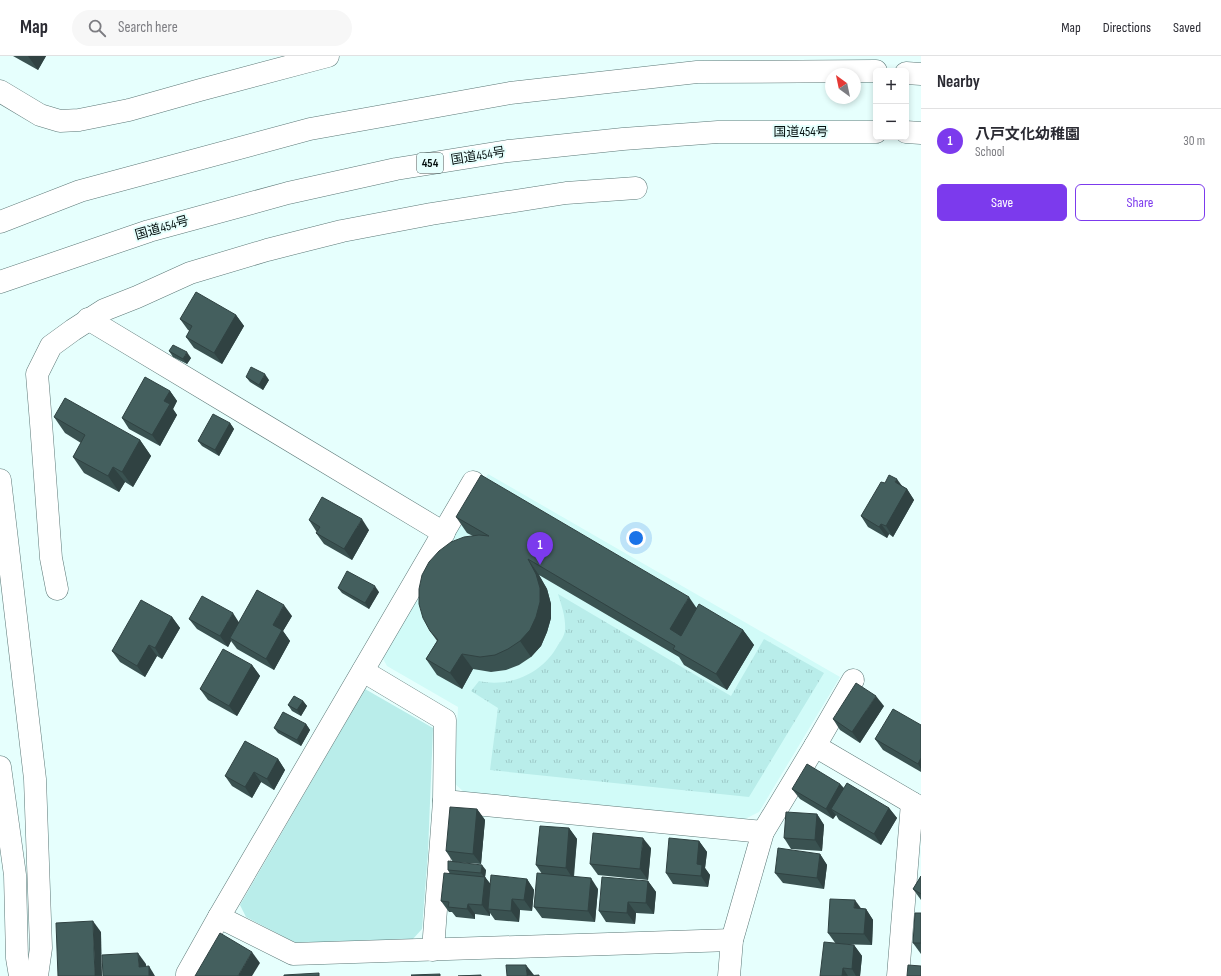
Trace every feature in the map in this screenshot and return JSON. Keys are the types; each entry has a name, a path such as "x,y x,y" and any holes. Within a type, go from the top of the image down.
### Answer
{"main road":[{"path":"0,91 40,115 60,121 79,120 128,110 328,56"},
{"path":"0,222 80,191 310,129 510,93 697,72 873,71"},
{"path":"909,73 921,74"},
{"name":"国道454号","path":"0,282 149,231 288,193 396,169 508,152 623,139 718,132 873,132"},
{"path":"909,132 921,133"},
{"path":"57,589 50,558 42,423 37,374 51,346 88,319 104,310 190,273 267,250 342,231 431,214 566,193 636,188"},
{"path":"88,319 444,532"},
{"path":"0,480 35,779 41,948 37,976"},
{"path":"187,976 219,917 473,482"},
{"path":"363,671 446,720 444,801 434,950"},
{"path":"729,976 732,940 763,832 853,680"},
{"path":"815,746 917,805 898,976"},
{"path":"0,767 15,875 17,958 20,976"},
{"path":"444,801 763,832"},
{"path":"219,917 293,954 732,940"}],"shaded area":[{"path":"488,474 840,677 759,812 745,819 464,792 454,783 458,707 387,666 381,655"}],"green space":[{"path":"558,594 731,696 764,639 824,673 749,797 490,770 498,708 471,691 479,681 491,683 502,682 514,680 524,676 535,671 552,655 565,631 564,617"},
{"path":"365,689 433,728 428,852 422,929 412,940 298,944 246,917 240,905"}],"building":[{"path":"196,292 236,315 214,353 186,337 192,326 180,319"},
{"path":"173,345 187,352 183,359 169,351"},
{"path":"251,367 265,374 259,385 246,377"},
{"path":"145,377 170,391 164,401 170,404 152,435 122,418"},
{"path":"65,398 140,440 122,472 113,467 108,476 73,457 85,435 54,417"},
{"path":"213,414 230,423 215,450 198,441"},
{"path":"481,475 689,597 670,629 681,636 699,604 743,630 716,674 673,649 675,646 528,559 536,574 540,588 540,602 536,617 530,630 520,641 495,655 480,657 462,654 450,673 426,659 438,640 430,631 423,618 419,604 419,589 422,575 429,562 439,551 451,542 464,537 479,535 489,536 456,517"},
{"path":"889,475 897,479 895,482 907,489 886,526 881,524 879,527 861,516 881,482 885,483"},
{"path":"322,497 362,519 344,549 316,533 320,527 309,520"},
{"path":"347,571 375,586 365,603 338,588"},
{"path":"257,590 284,605 273,625 282,630 266,659 230,638"},
{"path":"202,596 233,613 220,636 189,619"},
{"path":"141,600 172,617 155,648 149,645 137,666 112,651"},
{"path":"223,649 252,665 229,706 200,689"},
{"path":"856,683 876,696 852,732 833,719"},
{"path":"294,696 303,701 297,710 288,705"},
{"path":"893,709 921,725 921,758 918,764 875,739"},
{"path":"283,712 306,724 297,740 274,728"},
{"path":"245,741 278,759 267,779 254,772 245,787 225,776"},
{"path":"807,764 840,784 826,809 792,789"},
{"path":"847,783 889,808 874,834 831,809"},
{"path":"450,807 477,809 473,854 446,851"},
{"path":"786,812 817,814 815,840 784,838"},
{"path":"540,826 569,828 566,868 536,865"},
{"path":"593,833 643,838 640,869 590,864"},
{"path":"669,838 699,841 697,864 702,865 701,876 666,873"},
{"path":"778,848 820,854 817,878 775,873"},
{"path":"448,861 482,865 481,873 448,870"},
{"path":"444,873 485,877 482,905 468,904 467,909 448,907 449,902 441,901"},
{"path":"537,873 591,878 588,911 534,907"},
{"path":"491,875 527,879 524,900 512,899 511,911 488,909"},
{"path":"921,876 921,894 913,889"},
{"path":"602,877 648,881 646,903 628,902 627,913 599,911"},
{"path":"830,899 855,900 854,908 866,909 864,934 828,933"},
{"path":"915,913 921,913 921,943 913,943"},
{"path":"93,921 95,976 58,976 56,923"},
{"path":"220,933 252,952 238,976 195,976"},
{"path":"824,942 854,945 852,969 843,968 842,976 820,976"},
{"path":"138,953 139,967 149,966 149,976 103,976 102,955"},
{"path":"506,965 526,965 527,976 507,976"},
{"path":"908,965 921,966 921,976 907,976"},
{"path":"319,973 319,976 284,976 284,975"},
{"path":"440,974 440,976 411,975"},
{"path":"481,975 481,976 458,976"}],"place":[{"name":"八戸文化幼稚園","path":"540,565"}]}
